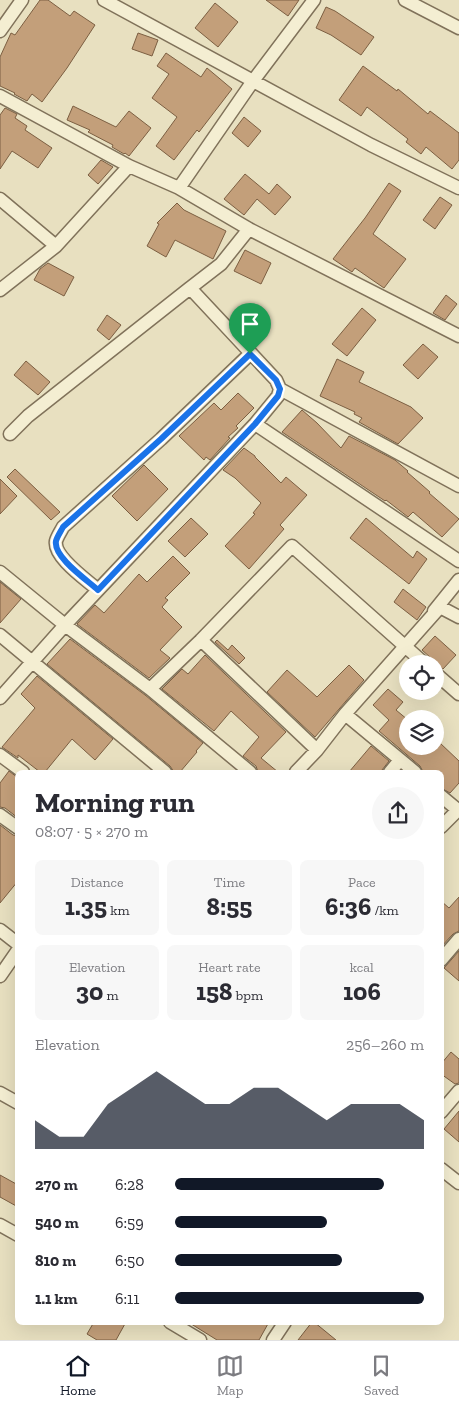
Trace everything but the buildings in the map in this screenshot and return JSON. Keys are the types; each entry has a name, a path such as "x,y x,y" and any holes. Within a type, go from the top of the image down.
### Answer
{"street":[{"path":"0,31 22,0"},
{"path":"104,0 371,145 459,188"},
{"path":"178,188 253,81 314,0"},
{"path":"406,0 459,28"},
{"path":"0,96 129,166 178,188 249,230 459,336"},
{"path":"0,290 56,246 129,166"},
{"path":"0,199 56,246"},
{"path":"10,434 28,416 221,264 249,230"},
{"path":"190,288 276,380 280,389 459,486"},
{"path":"98,590 65,562 57,552 56,541 63,527 161,439 250,354"},
{"path":"0,698 65,625 255,424 278,396 280,389"},
{"path":"255,424 459,561"},
{"path":"150,689 201,640 292,546 416,655"},
{"path":"0,572 65,625 150,689 248,770"},
{"path":"406,646 459,580"},
{"path":"298,770 440,607 459,617"},
{"path":"0,635 163,770"},
{"path":"201,640 317,750"},
{"path":"444,681 459,694"},
{"path":"345,714 412,770"},
{"path":"0,756 20,770"},
{"path":"392,770 400,760"},
{"path":"444,798 459,811 444,824"},
{"path":"0,814 15,826"},
{"path":"0,930 15,942"},
{"path":"444,956 459,939"},
{"path":"0,976 15,954"},
{"path":"444,1108 459,1091"},
{"path":"0,1092 15,1101"},
{"path":"444,1171 459,1183"},
{"path":"0,1225 15,1233"},
{"path":"177,1325 200,1340"},
{"path":"273,1340 282,1325"}],"route":[{"path":"250,354 276,380 280,389 278,396 255,424 98,590 65,562 57,552 56,541 63,527 161,439 250,354"}]}
